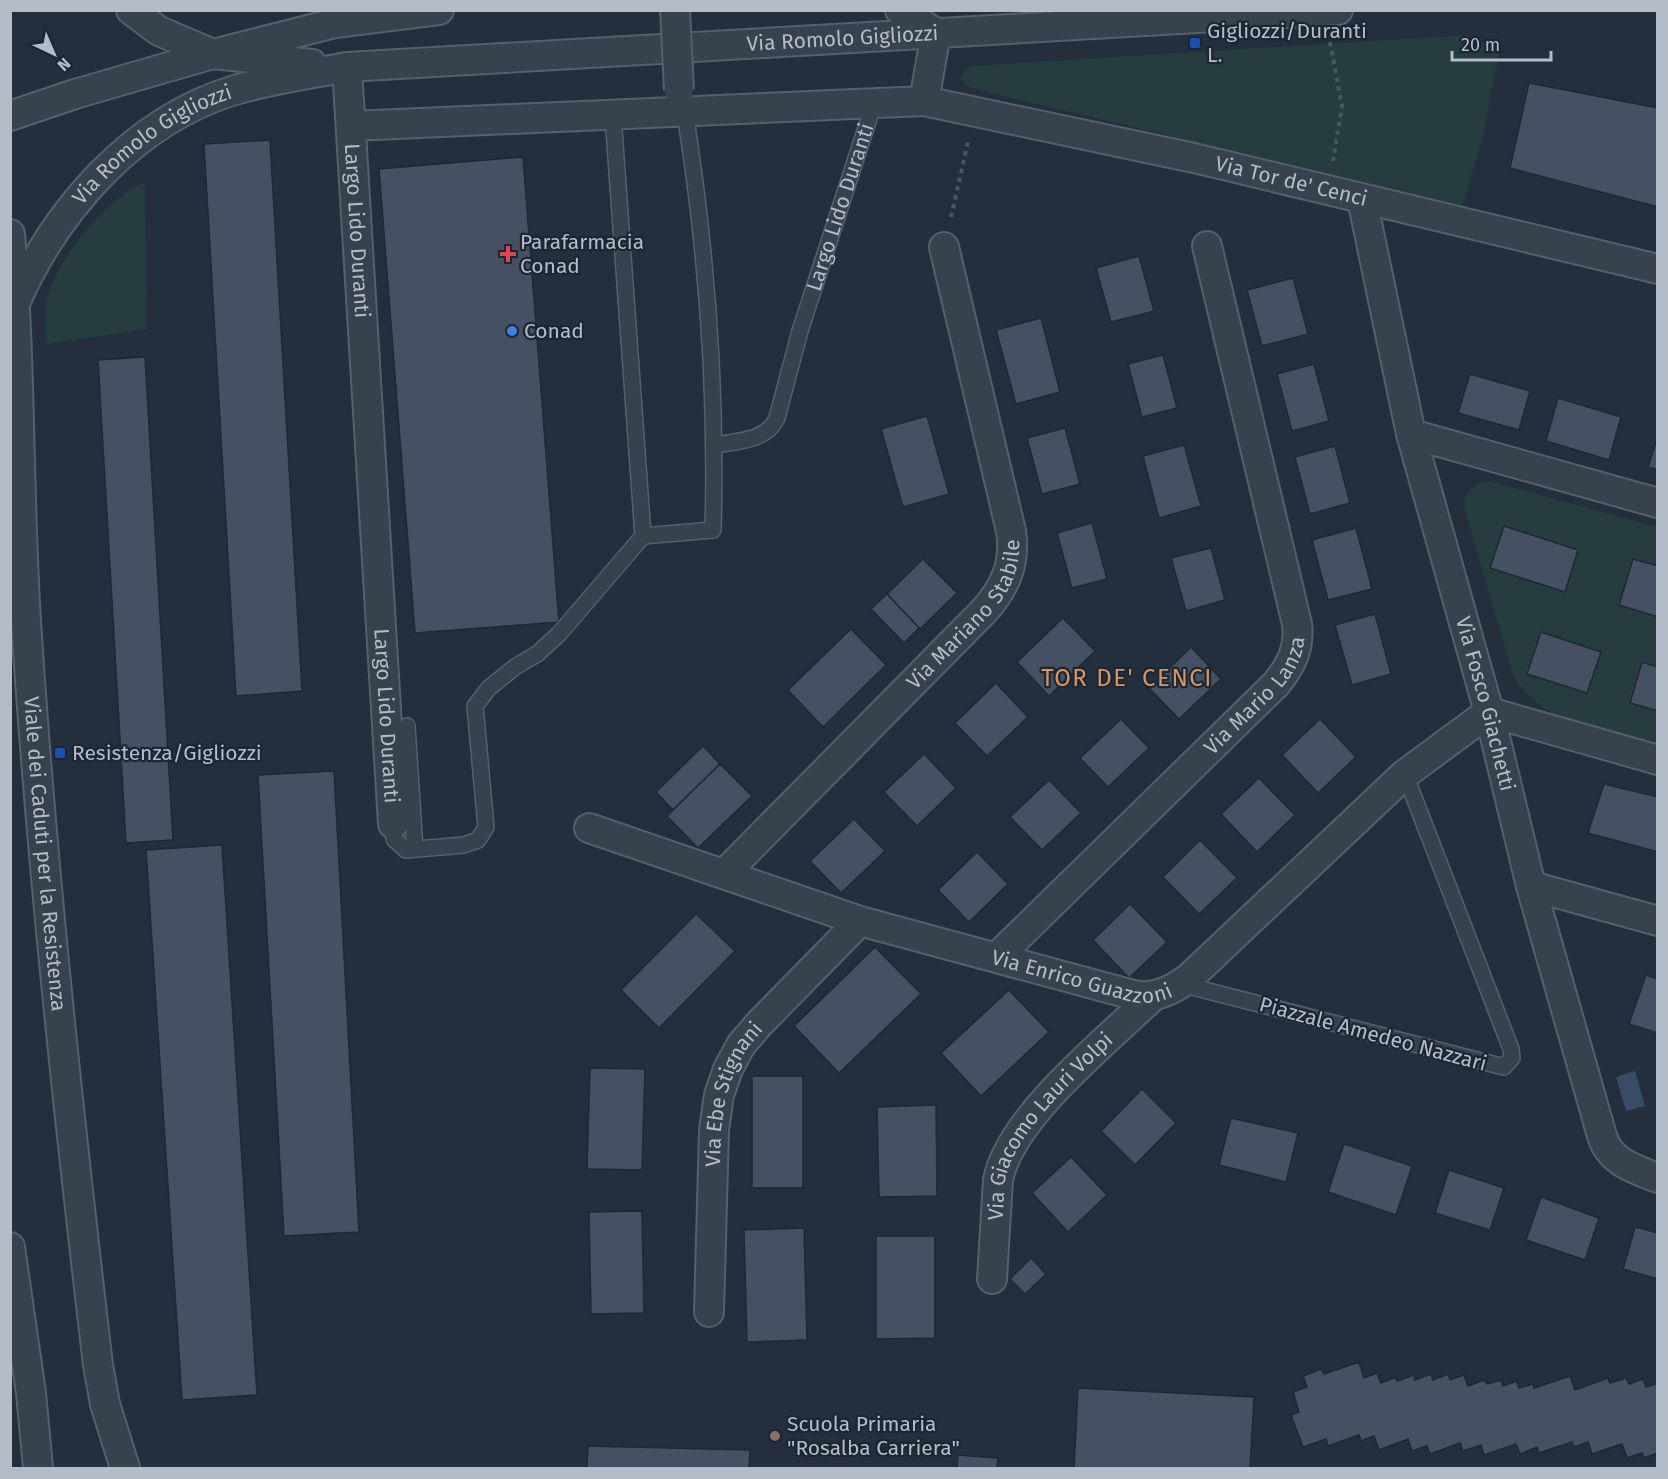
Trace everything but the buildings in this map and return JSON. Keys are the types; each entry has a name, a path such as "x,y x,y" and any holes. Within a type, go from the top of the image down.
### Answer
{"street":[{"name":"Via Romolo Gigliozzi","path":"131,10 159,31 213,54 347,67"},
{"path":"10,116 75,94 213,54 335,23 440,10"},
{"path":"675,10 682,102"},
{"path":"900,10 936,33 924,101"},
{"name":"Via Romolo Gigliozzi","path":"16,301 38,256 66,213 110,168 155,129 196,105 235,90 347,67 936,33 1020,20 1331,11"},
{"name":"Largo Lido Duranti","path":"347,67 393,824"},
{"name":"Largo Lido Duranti","path":"352,126 613,116 682,102 924,101"},
{"name":"Via Tor de' Cenci","path":"924,101 1194,158 1658,269"},
{"name":"Via Fosco Giachetti","path":"1362,199 1410,434 1489,712 1531,886 1603,1141 1608,1150 1624,1164 1658,1178"},
{"name":"Viale dei Caduti per la Resistenza","path":"10,234 16,301 19,633 98,1365 105,1404 125,1468"},
{"name":"Via Mario Lanza","path":"997,957 1276,684 1290,665 1296,646 1297,624 1207,246"},
{"name":"Via Mariano Stabile","path":"724,874 983,612 1001,590 1010,570 1013,551 1011,531 944,247"},
{"path":"1410,434 1658,503"},
{"path":"1489,712 1658,760"},
{"name":"Via Enrico Guazzoni","path":"589,828 860,921 1133,995 1153,996 1180,984 1405,774 1489,712"},
{"path":"1531,886 1658,921"},
{"name":"Via Ebe Stignani","path":"709,1312 714,1130 719,1095 728,1069 741,1045 759,1024 860,921"},
{"name":"Via Giacomo Lauri Volpi","path":"992,1279 998,1180 1011,1146 1062,1084 1153,996"},
{"path":"10,1247 31,1393 38,1468"}],"lane":[{"path":"407,726 415,849 464,845 478,840 486,827 475,706 489,688 515,667 537,654 559,634 643,536 713,530 716,445 700,213 682,102"},
{"name":"Largo Lido Duranti","path":"716,445 760,436 775,424 800,331 874,103"},
{"path":"613,116 643,536"},
{"name":"Piazzale Amedeo Nazzari","path":"1180,984 1504,1067 1512,1058 1511,1048 1405,774"},
{"name":"Largo Lido Duranti","path":"393,824 394,839 406,850 415,849"}],"path":[{"path":"1327,189 1342,106 1331,11"},
{"path":"944,247 974,112"}],"green space":[{"path":"1468,35 1499,53 1483,136 1462,207 968,87 960,79 966,69 973,66"},
{"path":"145,183 147,329 47,344 45,318 47,299 63,263 102,213 131,189"},
{"path":"1489,481 1657,527 1657,750 1596,732 1557,716 1525,692 1513,675 1464,506 1466,494 1477,484"}],"water":[{"path":"1635,1071 1645,1106 1626,1111 1616,1077"}],"place":[{"name":"Gigliozzi/Duranti L.","path":"1195,43"},
{"name":"Parafarmacia Conad","path":"508,254"},
{"name":"Conad","path":"512,331"},
{"name":"Resistenza/Gigliozzi","path":"60,753"},
{"name":"Scuola Primaria \"Rosalba Carriera\"","path":"775,1436"}],"district":[{"name":"TOR DE' CENCI","path":"1127,678"}]}
